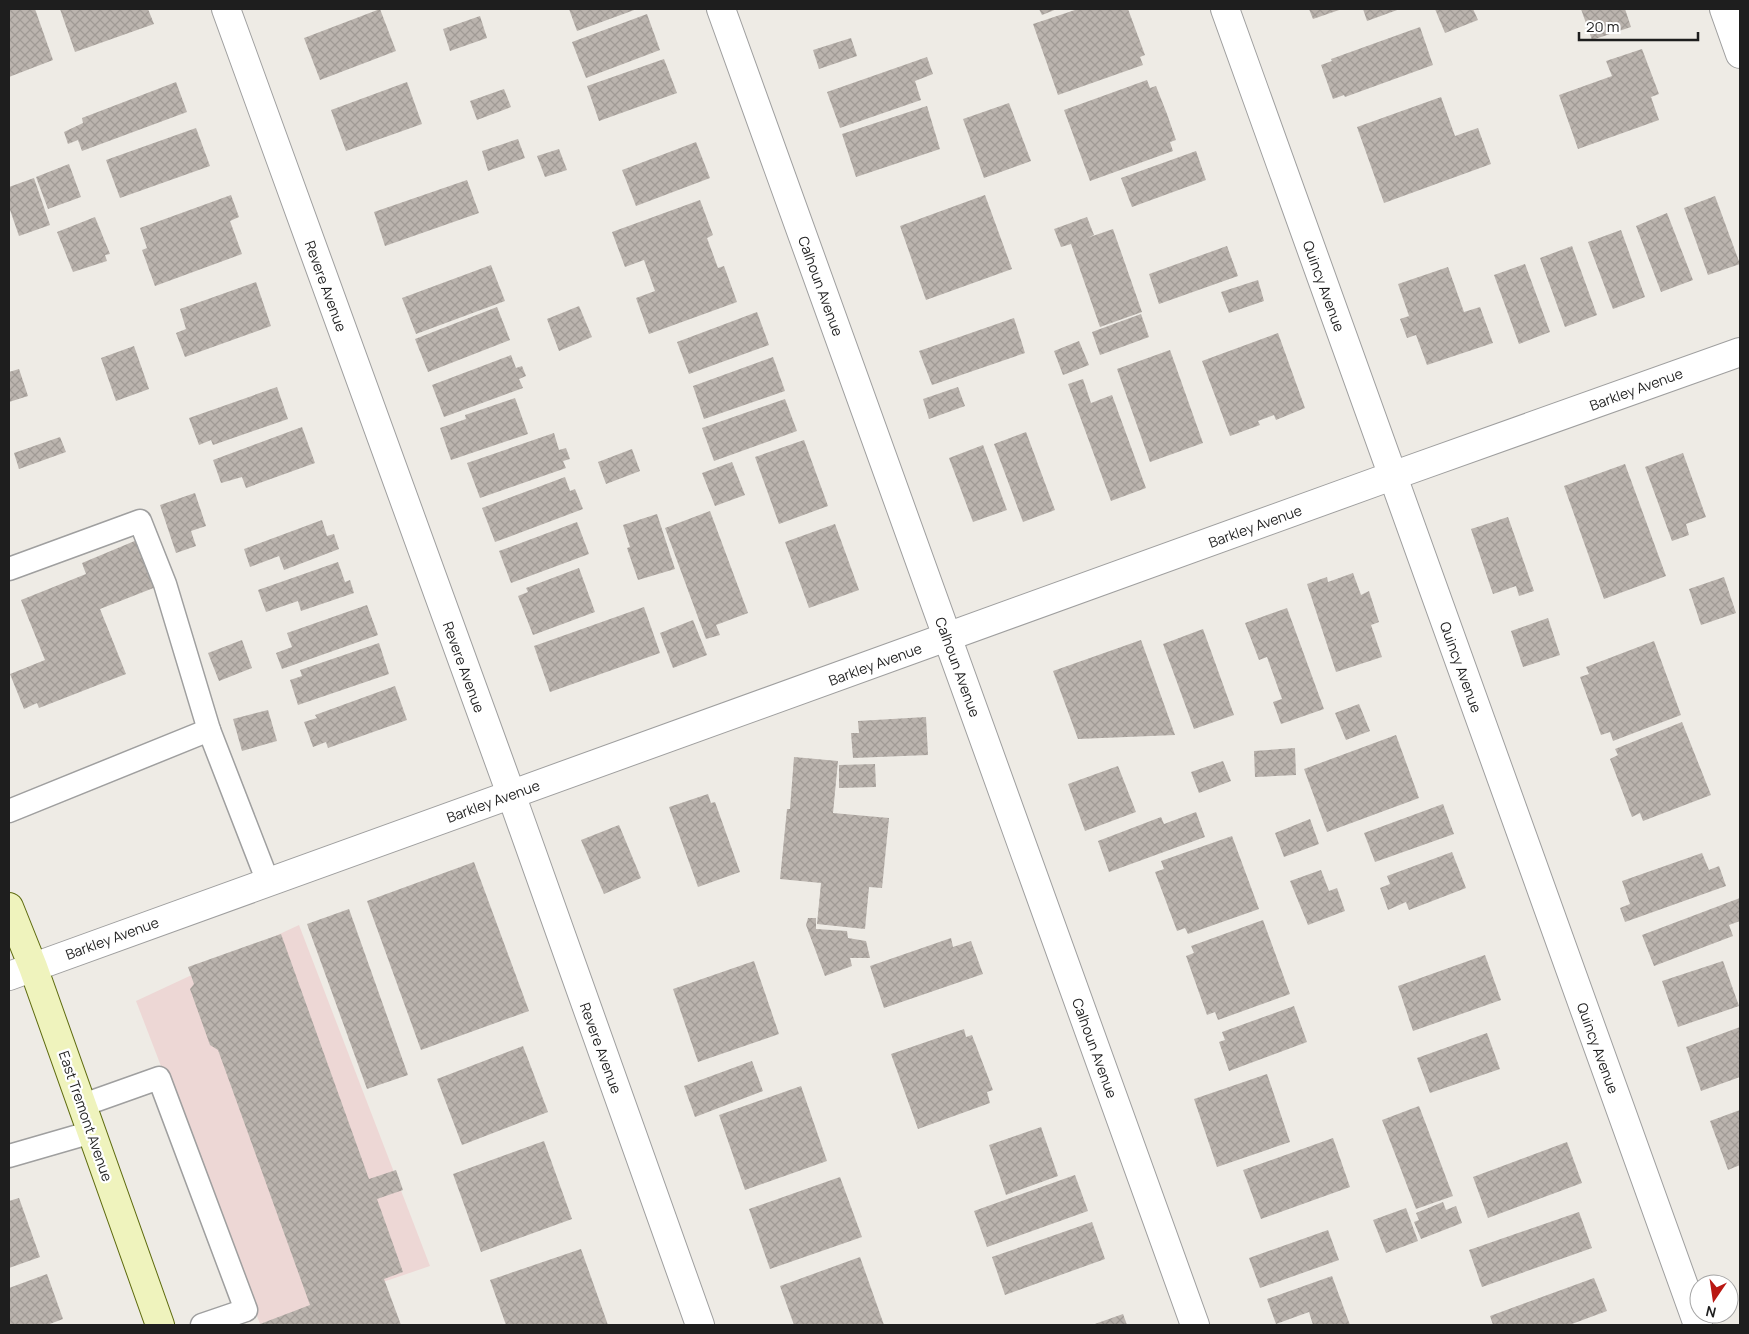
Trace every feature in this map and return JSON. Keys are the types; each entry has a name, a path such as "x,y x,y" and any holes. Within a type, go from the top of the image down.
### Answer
{"main road":[{"name":"East Tremont Avenue","path":"9,907 21,972 83,1105 160,1325"}],"street":[{"name":"Revere Avenue","path":"226,9 511,794 700,1325"},
{"name":"Calhoun Avenue","path":"721,9 1195,1325"},
{"name":"Quincy Avenue","path":"1225,9 1698,1325"},
{"path":"1724,9 1740,54"},
{"name":"Barkley Avenue","path":"21,972 1740,352"}],"lane":[{"path":"9,569 140,521 165,584 209,730 268,882"},
{"path":"9,811 209,730"},
{"path":"83,1105 159,1078 246,1310 202,1325"},
{"path":"9,1156 92,1132"}],"shaded area":[{"path":"299,925 430,1266 260,1324 136,1001"}],"building":[{"path":"9,9 35,9 53,60 9,77"},
{"path":"60,9 148,9 154,24 75,52"},
{"path":"380,9 396,51 320,80 304,38"},
{"path":"569,9 637,9 577,31"},
{"path":"1039,9 1057,9 1042,15"},
{"path":"1078,9 1128,9 1145,55 1140,57 1143,65 1058,95 1033,24"},
{"path":"1309,9 1342,9 1313,19"},
{"path":"1363,9 1400,9 1367,21"},
{"path":"1435,9 1473,9 1478,20 1445,33"},
{"path":"1581,9 1625,9 1631,27 1592,40"},
{"path":"647,14 660,50 586,78 572,42"},
{"path":"480,16 487,38 450,51 443,29"},
{"path":"1420,27 1433,65 1345,97 1344,95 1333,99 1321,65 1332,61 1331,59"},
{"path":"851,38 857,56 819,69 813,50"},
{"path":"1642,49 1659,94 1651,97 1659,120 1578,149 1559,95 1612,76 1606,61"},
{"path":"927,57 933,74 915,81 921,100 840,128 827,92"},
{"path":"664,59 677,93 599,121 587,86"},
{"path":"1147,80 1150,88 1156,86 1167,114 1176,140 1170,142 1173,151 1090,181 1064,110"},
{"path":"176,82 187,112 82,151 78,140 68,144 64,132 83,123 82,118"},
{"path":"407,82 422,124 346,151 331,110"},
{"path":"504,89 511,107 477,120 470,101"},
{"path":"1441,97 1455,136 1478,128 1491,164 1384,203 1357,127"},
{"path":"1009,103 1031,161 984,178 963,119"},
{"path":"927,106 940,149 856,177 842,134"},
{"path":"196,128 210,166 120,198 106,160"},
{"path":"518,139 525,158 488,171 482,151"},
{"path":"696,142 710,178 636,206 622,170"},
{"path":"559,149 567,170 545,177 537,156"},
{"path":"1196,151 1206,180 1132,207 1121,178"},
{"path":"69,164 81,197 48,209 36,177"},
{"path":"34,178 50,225 19,236 9,207 9,187"},
{"path":"467,180 479,213 385,246 374,212"},
{"path":"231,195 239,217 230,221 242,254 155,286 142,250 147,248 140,228"},
{"path":"985,195 1012,269 926,300 900,226"},
{"path":"1715,196 1740,264 1708,275 1684,208"},
{"path":"700,200 713,235 707,238 718,268 724,266 737,302 649,334 636,298 655,291 644,260 625,267 612,232"},
{"path":"1667,213 1693,280 1661,292 1636,226"},
{"path":"95,217 110,254 105,255 107,261 73,272 57,232"},
{"path":"1087,217 1094,235 1087,238 1113,229 1142,312 1100,327 1071,244 1061,247 1054,229"},
{"path":"1621,230 1645,297 1613,309 1588,242"},
{"path":"1227,246 1238,276 1159,304 1149,274"},
{"path":"1572,246 1597,315 1565,327 1540,258"},
{"path":"1525,264 1550,332 1519,344 1494,275"},
{"path":"491,265 505,301 416,334 402,298"},
{"path":"1448,267 1464,312 1480,307 1493,343 1427,365 1416,335 1407,338 1400,319 1409,316 1398,284"},
{"path":"1258,280 1264,301 1229,313 1221,292"},
{"path":"256,282 271,326 185,357 176,333 186,329 180,309"},
{"path":"579,306 592,337 559,351 547,319"},
{"path":"497,307 510,340 428,372 415,339"},
{"path":"757,312 769,345 689,374 677,342"},
{"path":"1141,314 1149,337 1100,355 1092,332"},
{"path":"1014,318 1025,353 932,385 919,351"},
{"path":"1278,333 1305,408 1276,420 1274,415 1258,421 1260,425 1230,436 1202,361"},
{"path":"1079,341 1089,365 1063,375 1054,351"},
{"path":"134,346 149,389 116,401 101,358"},
{"path":"1170,350 1203,443 1150,462 1117,369"},
{"path":"511,355 516,368 522,366 526,376 519,379 523,388 444,417 432,385"},
{"path":"773,357 785,391 704,419 693,386"},
{"path":"19,369 28,396 9,402 9,372"},
{"path":"1083,379 1091,403 1112,395 1146,488 1111,501 1068,384"},
{"path":"277,387 288,419 213,445 211,440 199,445 189,418"},
{"path":"958,387 965,406 929,419 923,399"},
{"path":"515,398 528,434 451,460 440,428 466,419 465,415"},
{"path":"785,399 797,431 714,461 702,428"},
{"path":"302,427 315,463 246,488 242,477 221,483 213,460"},
{"path":"1026,432 1055,510 1023,522 994,444"},
{"path":"554,433 559,450 566,448 570,459 563,461 566,468 480,498 467,463"},
{"path":"60,437 66,452 19,469 14,453"},
{"path":"804,440 828,506 779,524 755,457"},
{"path":"983,445 1007,510 973,522 949,458"},
{"path":"632,449 640,471 606,484 598,462"},
{"path":"1683,453 1706,517 1686,524 1689,535 1672,541 1645,467"},
{"path":"732,462 745,495 715,506 702,473"},
{"path":"1625,464 1666,576 1604,599 1564,486"},
{"path":"565,477 570,491 575,489 583,509 495,542 482,508"},
{"path":"195,493 206,526 191,531 196,546 176,553 160,505"},
{"path":"710,511 748,613 716,625 720,635 706,639 665,528"},
{"path":"657,514 675,569 638,580 627,548 630,547 623,525"},
{"path":"1508,517 1534,591 1519,596 1516,586 1493,594 1471,529"},
{"path":"322,520 327,536 334,534 339,549 284,570 279,556 250,567 244,549"},
{"path":"577,522 589,554 511,583 499,551"},
{"path":"835,524 859,590 809,608 785,542"},
{"path":"137,540 156,587 100,609 126,674 39,708 37,703 24,709 10,674 45,660 21,600 86,574 82,563"},
{"path":"338,562 345,582 350,580 354,593 301,611 298,601 266,612 258,590"},
{"path":"579,568 595,612 533,635 518,596 528,592 526,588"},
{"path":"1353,573 1361,595 1369,591 1379,622 1371,625 1382,657 1336,672 1307,584 1327,577 1328,582"},
{"path":"1724,577 1736,613 1701,625 1689,589"},
{"path":"367,605 378,635 282,669 276,653 292,647 287,633"},
{"path":"644,607 660,653 550,692 534,646"},
{"path":"1287,608 1324,709 1281,724 1273,702 1282,699 1267,657 1259,660 1245,623"},
{"path":"1548,618 1560,655 1523,667 1511,631"},
{"path":"693,620 707,655 673,668 660,633"},
{"path":"1203,629 1234,715 1194,729 1163,644"},
{"path":"242,640 252,668 219,681 208,653"},
{"path":"1141,640 1175,735 1078,739 1053,671"},
{"path":"1654,641 1681,715 1613,741 1610,732 1601,735 1580,677 1589,674 1586,667"},
{"path":"379,643 389,674 298,705 290,680 302,676 300,670"},
{"path":"395,686 407,720 328,748 326,742 313,747 304,722 317,718 315,715"},
{"path":"1359,704 1370,731 1346,740 1335,713"},
{"path":"268,710 277,741 242,751 233,719"},
{"path":"926,717 928,755 853,758 851,733 859,733 858,721"},
{"path":"1682,722 1711,795 1643,821 1640,813 1632,817 1610,759 1618,755 1615,749"},
{"path":"1396,735 1419,798 1327,832 1304,769"},
{"path":"1295,748 1296,775 1255,777 1254,751"},
{"path":"794,757 838,761 833,813 889,818 882,888 869,887 865,929 817,924 821,883 780,879 787,809 790,809"},
{"path":"1223,761 1231,781 1199,793 1191,772"},
{"path":"875,764 876,787 839,788 839,765"},
{"path":"1118,766 1136,812 1085,831 1068,784"},
{"path":"708,794 711,803 715,802 740,872 698,887 669,807"},
{"path":"1443,804 1454,834 1375,862 1364,833"},
{"path":"1196,812 1205,837 1109,872 1098,841 1161,817 1164,824"},
{"path":"1310,819 1319,844 1284,857 1275,833"},
{"path":"619,825 641,878 604,894 581,840"},
{"path":"1232,836 1259,909 1188,934 1185,928 1177,931 1155,872 1164,869 1161,861"},
{"path":"1452,852 1466,888 1409,910 1406,902 1388,910 1380,888 1390,884 1387,876"},
{"path":"1702,853 1709,870 1719,866 1726,886 1625,922 1620,908 1630,904 1622,881"},
{"path":"474,862 529,1011 421,1050 367,901"},
{"path":"1321,870 1329,891 1337,888 1345,911 1308,925 1290,881"},
{"path":"1740,898 1740,921 1729,925 1733,936 1654,966 1642,935"},
{"path":"349,909 408,1075 367,1089 307,924"},
{"path":"808,918 816,918 816,929 847,931 848,938 866,941 870,958 850,958 852,966 825,976 806,925"},
{"path":"1263,920 1290,994 1218,1020 1215,1012 1207,1015 1186,956 1194,953 1191,946"},
{"path":"281,934 369,1179 396,1170 403,1190 377,1199 403,1272 384,1279 401,1325 260,1325 310,1305 218,1050 210,1045 190,989 194,984 188,967"},
{"path":"951,938 953,947 971,941 983,974 884,1008 870,966"},
{"path":"1485,955 1501,1000 1413,1031 1398,986"},
{"path":"754,961 779,1034 698,1062 673,989"},
{"path":"1723,961 1739,1006 1678,1027 1662,981"},
{"path":"1294,1006 1307,1042 1229,1071 1219,1042 1225,1040 1222,1032"},
{"path":"1740,1027 1740,1077 1701,1091 1686,1047"},
{"path":"964,1029 966,1037 972,1035 993,1090 987,1092 990,1103 918,1129 891,1054"},
{"path":"1487,1033 1500,1069 1430,1093 1417,1058"},
{"path":"523,1046 548,1112 462,1145 437,1079"},
{"path":"752,1061 763,1091 695,1117 684,1086"},
{"path":"1267,1074 1290,1142 1217,1167 1194,1099"},
{"path":"801,1086 827,1161 745,1190 719,1115"},
{"path":"1419,1106 1453,1196 1416,1209 1382,1120"},
{"path":"1740,1110 1740,1165 1728,1170 1710,1121"},
{"path":"1041,1127 1058,1176 1006,1195 989,1145"},
{"path":"1333,1138 1350,1187 1261,1219 1243,1170"},
{"path":"544,1141 572,1219 481,1252 453,1174"},
{"path":"1567,1142 1582,1183 1488,1218 1473,1177"},
{"path":"1075,1175 1088,1211 987,1247 974,1211"},
{"path":"840,1177 862,1237 770,1269 749,1209"},
{"path":"19,1198 40,1257 9,1268 9,1201"},
{"path":"1443,1202 1446,1210 1456,1206 1462,1223 1421,1239 1414,1222 1419,1220 1416,1213"},
{"path":"1406,1208 1418,1241 1386,1253 1373,1220"},
{"path":"1579,1212 1592,1248 1482,1287 1469,1250"},
{"path":"1092,1222 1105,1259 1005,1295 992,1257"},
{"path":"1328,1230 1339,1260 1260,1288 1249,1258"},
{"path":"581,1249 608,1325 506,1325 490,1280"},
{"path":"860,1257 884,1325 794,1325 780,1286"},
{"path":"47,1274 63,1319 47,1325 9,1325 9,1288"},
{"path":"1332,1276 1350,1325 1313,1325 1309,1312 1276,1324 1267,1299"},
{"path":"1594,1278 1607,1311 1569,1325 1493,1325 1490,1316"},
{"path":"1123,1314 1127,1325 1092,1325"}]}
